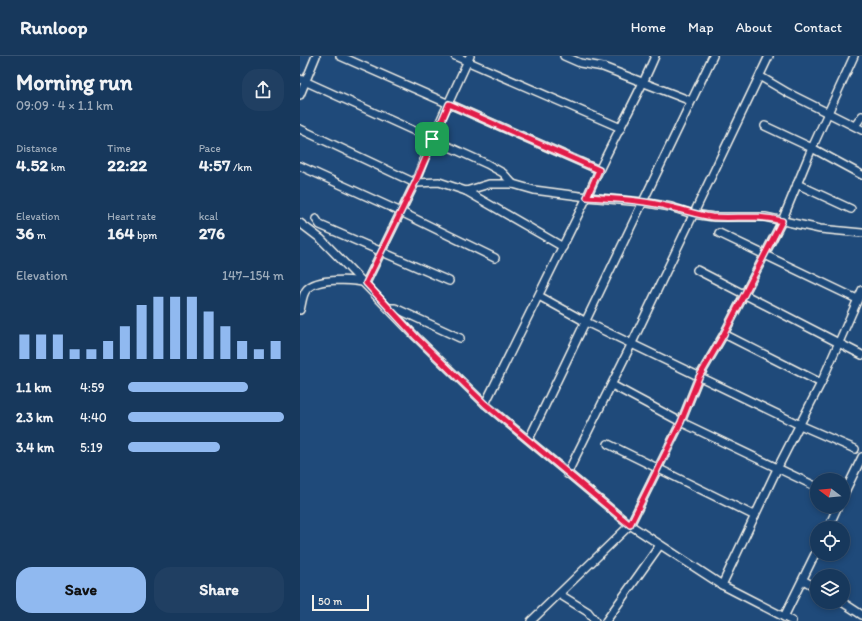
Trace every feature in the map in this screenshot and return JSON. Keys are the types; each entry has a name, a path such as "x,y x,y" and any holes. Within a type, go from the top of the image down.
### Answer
{"street":[{"path":"300,95 303,80 316,56"},
{"path":"340,56 599,170"},
{"path":"455,56 469,59 621,128"},
{"path":"564,56 644,82 691,101"},
{"path":"485,404 563,247 599,170 644,82 655,56"},
{"path":"529,439 713,56"},
{"path":"567,474 612,385 693,214 761,77 769,56"},
{"path":"530,621 630,525 681,422 699,377 724,334 782,221 812,148 854,56"},
{"path":"366,283 399,211 415,183 432,139 469,59"},
{"path":"761,77 862,130"},
{"path":"303,80 487,164 503,174 513,184"},
{"path":"855,126 862,116"},
{"path":"765,126 812,148 862,175"},
{"path":"300,129 415,183 439,182 466,191 563,247"},
{"path":"300,166 399,211 495,258"},
{"path":"466,191 489,184 513,184 534,190 642,202 671,207 693,214 714,217 765,217 820,229 862,232"},
{"path":"797,184 851,209"},
{"path":"316,219 320,225 449,281"},
{"path":"300,223 310,229 366,283 416,337 485,404 529,439 567,474 630,525 722,585 792,621"},
{"path":"719,232 765,256 857,299"},
{"path":"696,270 862,355"},
{"path":"300,310 307,288 314,285 337,280 350,280 366,283"},
{"path":"722,585 777,469 821,383 862,290"},
{"path":"539,296 586,322 632,343 699,377 800,425 855,449"},
{"path":"389,308 396,308 460,338"},
{"path":"724,334 821,383"},
{"path":"612,385 681,422 810,484"},
{"path":"608,444 755,516"},
{"path":"850,482 862,457"},
{"path":"606,621 660,545"},
{"path":"784,617 812,561"},
{"path":"803,580 810,584"},
{"path":"559,594 588,612 595,621"},
{"path":"850,607 862,615"}],"route":[{"path":"449,104 599,170 587,197 642,202 671,207 693,214 714,217 765,217 782,221 724,334 699,377 681,422 630,525 567,474 529,439 485,404 416,337 366,283 399,211 415,183 432,139 449,104"}]}
